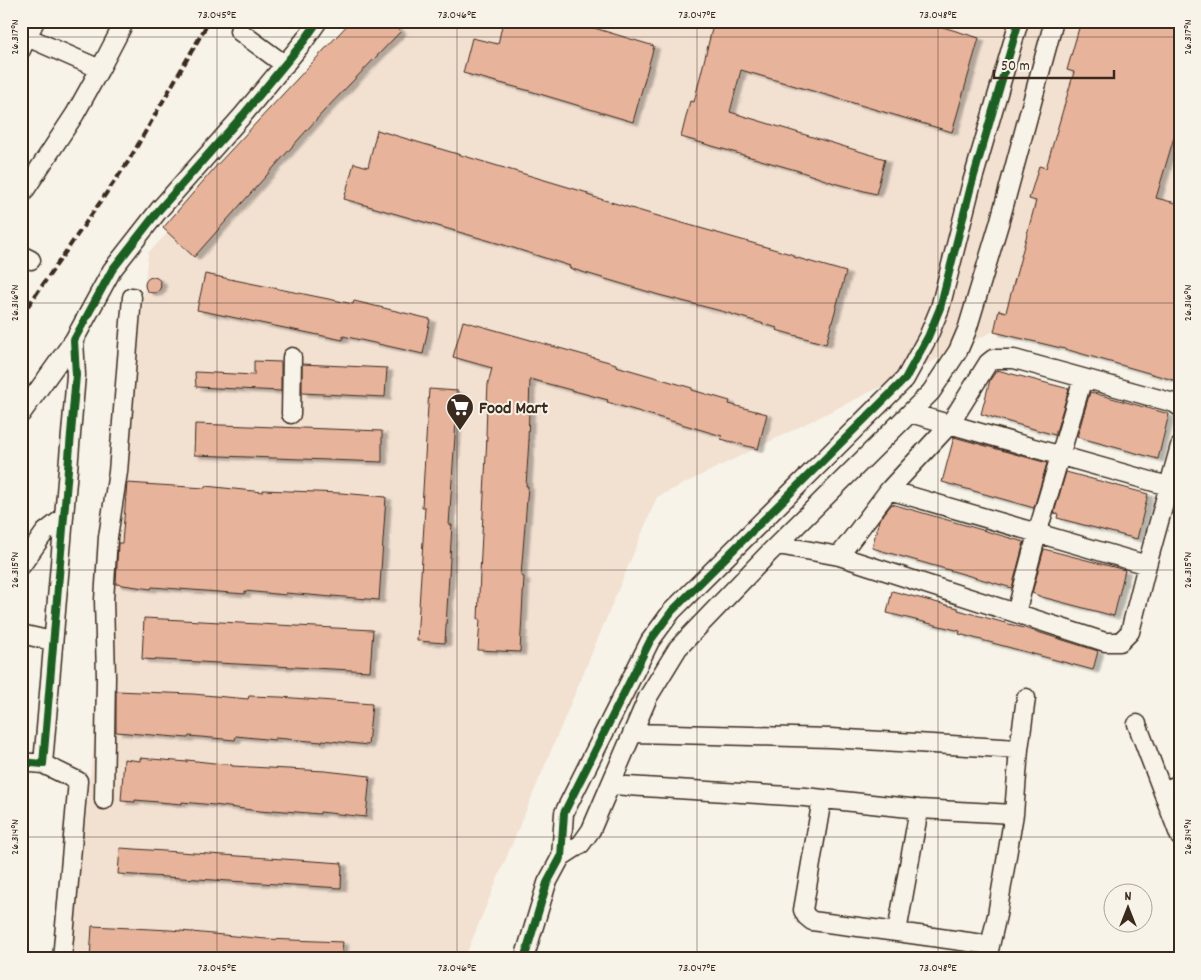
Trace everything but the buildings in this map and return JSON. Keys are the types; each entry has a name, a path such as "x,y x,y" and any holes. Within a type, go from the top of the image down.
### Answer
{"street":[{"path":"21,196 75,114 125,21"},
{"path":"21,414 74,340 112,270 159,210 243,116 318,21"},
{"path":"524,959 548,883 561,857 564,813 650,641 672,611 905,379 928,337 940,308 971,186 1019,21"},
{"path":"561,857 581,844 590,830 634,733 648,697 678,648 931,392 958,351 967,330 999,224 1054,21"},
{"path":"239,31 284,65"},
{"path":"27,32 100,69"},
{"path":"104,800 106,677 104,600 108,537 118,472 132,297"},
{"path":"42,764 76,375 74,340"},
{"path":"291,414 292,357"},
{"path":"839,556 889,490 950,424 988,363 993,359 1014,359 1174,403 1180,407"},
{"path":"1016,613 1083,378"},
{"path":"910,413 1168,486"},
{"path":"778,545 839,556 1105,642 1120,642 1130,632 1180,446"},
{"path":"889,490 1147,565"},
{"path":"21,566 45,532 63,518"},
{"path":"21,634 52,641"},
{"path":"822,799 803,910 806,916 812,921 897,932 989,952 1014,814 1019,749 1026,698"},
{"path":"1137,724 1180,837"},
{"path":"634,733 830,738 1019,749"},
{"path":"21,762 42,764 78,781 62,959"},
{"path":"1162,791 1180,784"},
{"path":"611,785 822,799 919,809 1014,814"},
{"path":"897,932 919,809"}],"shaded area":[{"name":"Food Mart","path":"375,21 1180,21 1180,365 1014,321 657,497 464,959 70,959 148,253"}],"railway":[{"path":"21,316 128,162 209,21"}],"cycle path":[{"path":"21,762 43,764 76,375 74,340 112,270 159,210 243,115 304,41 318,21"},
{"path":"524,959 547,883 561,857 564,813 650,641 672,611 905,379 928,337 940,308 971,186 1019,21"}],"place":[{"name":"Food Mart","path":"460,431"}]}
